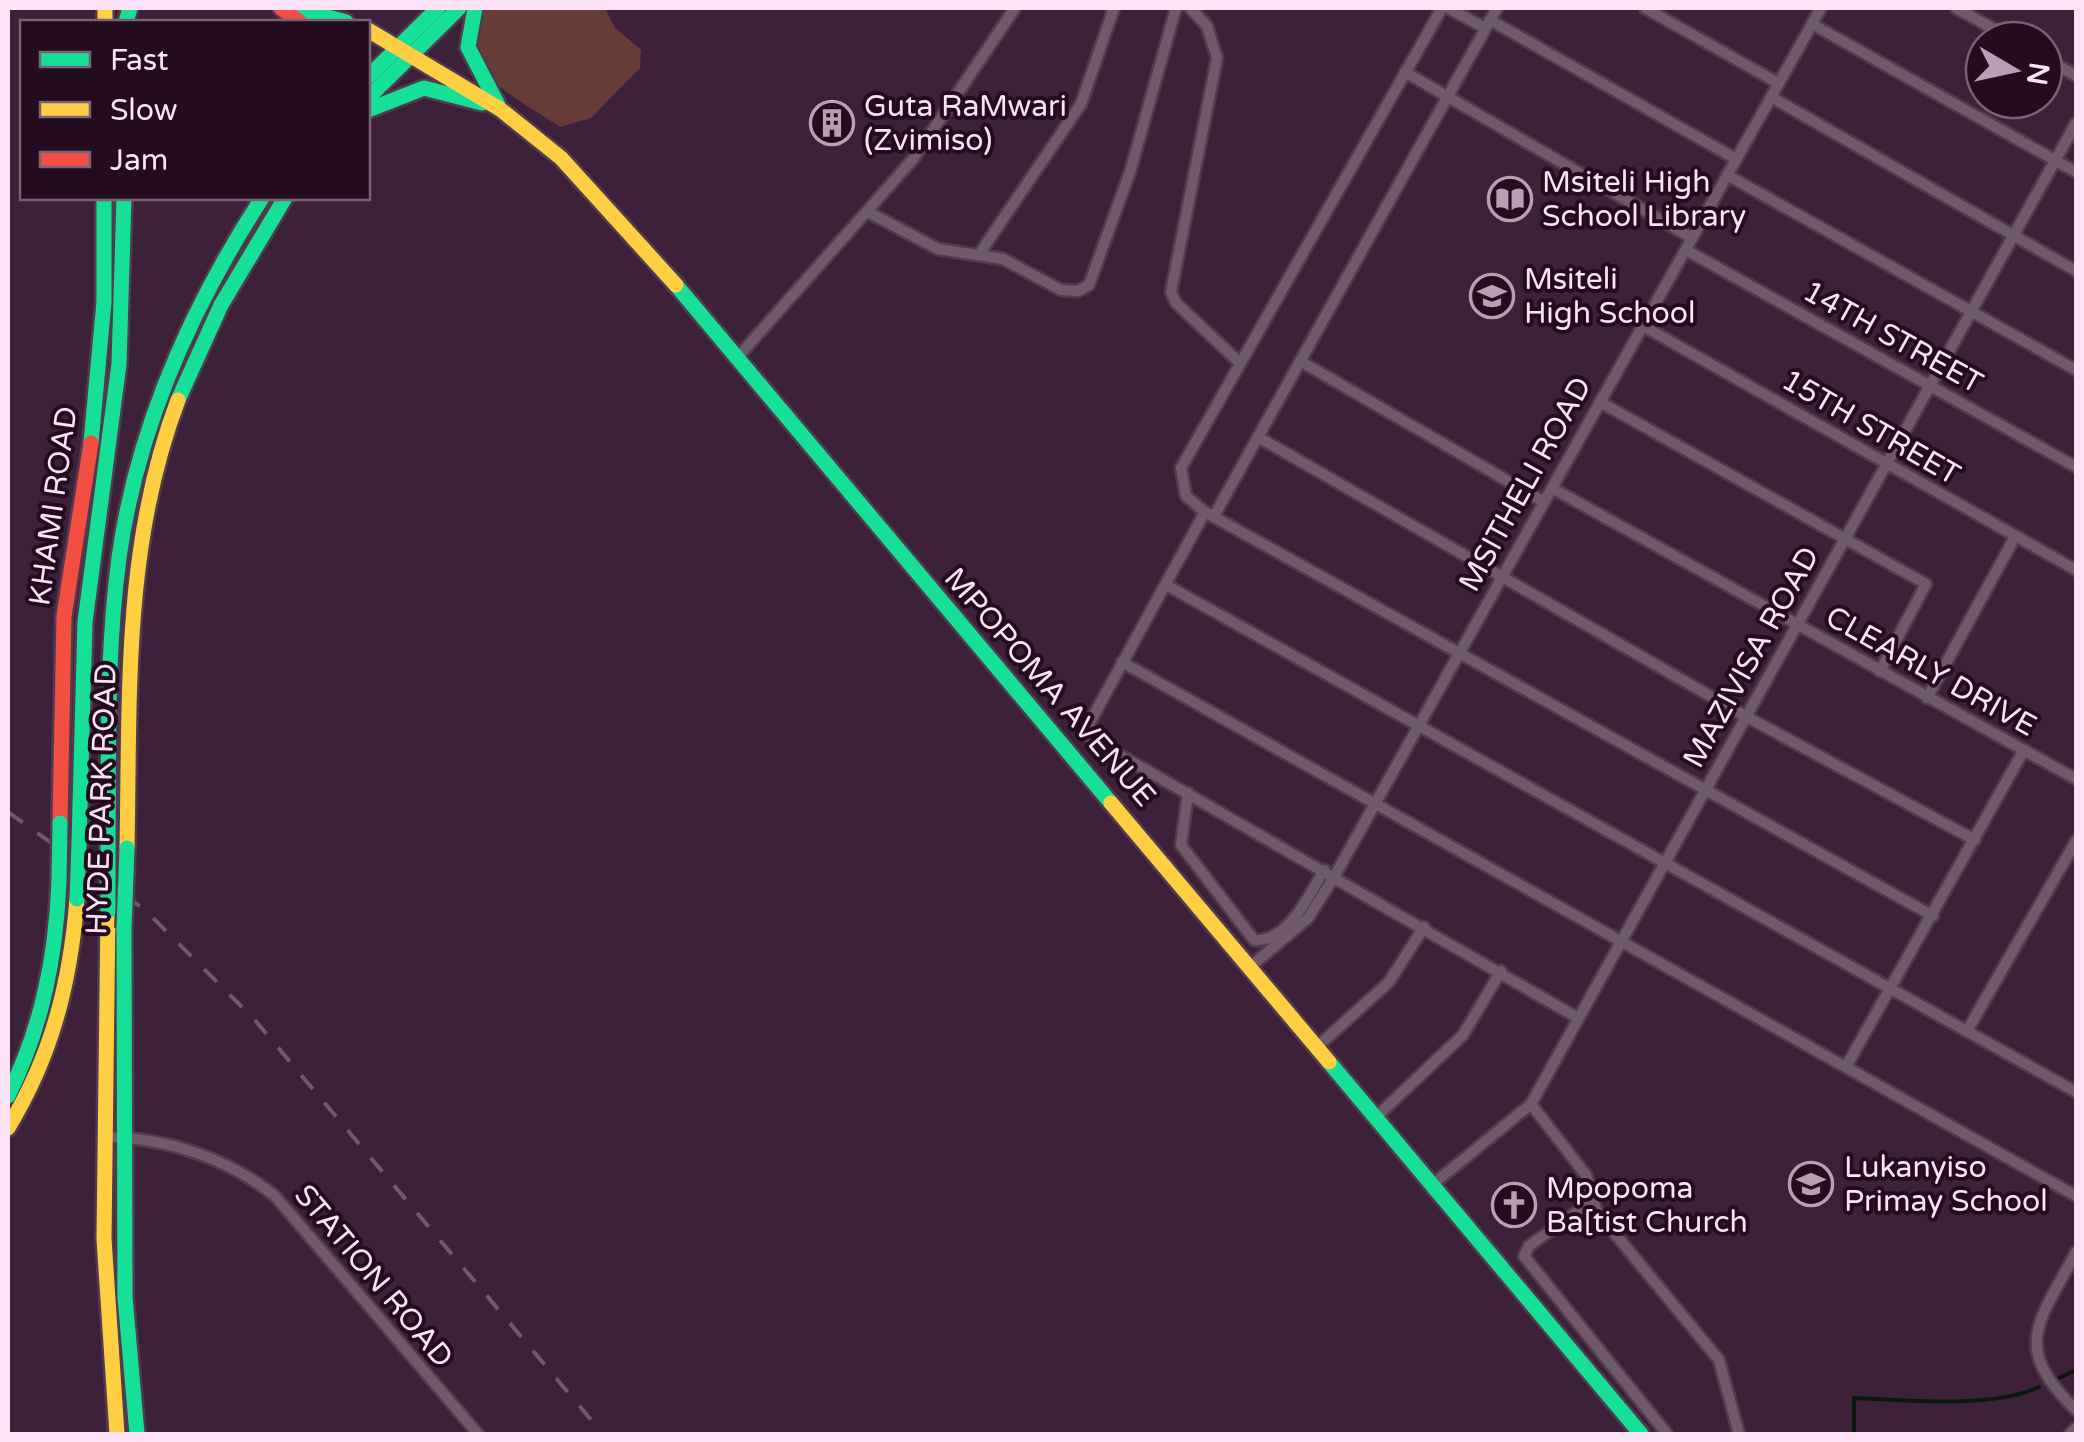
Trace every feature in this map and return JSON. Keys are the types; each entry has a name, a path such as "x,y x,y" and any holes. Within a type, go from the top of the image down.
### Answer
{"street":[{"path":"295,8 339,20"},
{"path":"370,95 438,8"},
{"path":"370,76 459,8"},
{"path":"475,8 464,41 470,62 500,108"},
{"path":"737,358 914,158 1015,8"},
{"path":"980,253 1081,104 1114,8"},
{"path":"868,212 938,249 964,256 980,253 1004,258 1061,290 1078,291 1089,285 1130,172 1176,8"},
{"path":"1190,8 1207,26 1217,58 1171,292 1176,303 1240,364"},
{"path":"1736,159 1488,24 1445,8 1181,468 1186,496 1209,514 1933,916"},
{"path":"1497,8 1258,438 1209,514 1089,724 1092,739 1578,1018"},
{"path":"1645,8 1778,84"},
{"name":"MSITHELI ROAD","path":"1250,967 1308,918 1329,874 1417,728 1819,8"},
{"path":"1812,24 2076,172"},
{"name":"MPOPOMA AVENUE","path":"370,31 500,108 560,158 737,358 1641,1434"},
{"path":"1405,72 1692,238"},
{"path":"370,109 408,88 425,85 500,108"},
{"path":"1771,97 2076,271"},
{"name":"MAZIVISA ROAD","path":"1432,1185 1531,1104 2076,123"},
{"path":"1728,175 2076,370"},
{"name":"KHAMI ROAD","path":"8,1096 28,1058 53,981 64,616 96,405 104,302 104,200"},
{"path":"8,1128 31,1092 62,1022 70,986 80,844 85,622 119,364 124,200"},
{"name":"HYDE PARK ROAD","path":"117,1434 108,1338 106,1138 114,608 134,488 150,423 199,304 226,250 261,200"},
{"name":"HYDE PARK ROAD","path":"137,1434 124,1296 124,928 133,610 146,503 185,384 214,316 283,200"},
{"name":"14TH STREET","path":"1686,250 2076,467"},
{"name":"15TH STREET","path":"1643,326 2076,570"},
{"path":"1300,361 1544,502"},
{"path":"1600,402 1926,584 1880,671"},
{"path":"1258,438 1747,717 1975,840"},
{"name":"CLEARLY DRIVE","path":"1552,488 2076,780"},
{"path":"1927,698 2015,537"},
{"path":"1168,586 2076,1092"},
{"path":"1122,662 2076,1196"},
{"path":"1847,1066 1892,992 2024,750"},
{"path":"1188,792 1181,845 1254,940 1267,940 1296,916 1329,874"},
{"path":"1967,1030 2076,841"},
{"path":"1317,1047 1389,982 1424,927"},
{"path":"1374,1118 1462,1035 1501,971"},
{"path":"1531,1104 1586,1175 1592,1201 1719,1360 1739,1434"},
{"name":"STATION ROAD","path":"106,1138 124,1138 216,1159 276,1196 478,1434"},
{"path":"1592,1201 1529,1246 1524,1256 1667,1434"},
{"path":"2076,1252 2034,1344 2042,1374 2076,1410"},
{"path":"2070,1434 2076,1428"}],"shaded area":[{"path":"483,8 605,8 615,28 641,50 640,68 591,118 560,127 507,92 479,64 473,47 473,29"}],"waterway":[{"path":"2059,1378 2076,1370"},
{"path":"1854,1434 1854,1398 1974,1401 2039,1387"}],"railway":[{"path":"8,812 145,910 254,1019 603,1434"}],"traffic: fast":[{"path":"127,20 130,8"},
{"path":"295,8 339,20"},
{"path":"370,75 438,8"},
{"path":"370,96 459,8"},
{"path":"475,8 468,47 498,105"},
{"path":"370,109 424,88 482,103"},
{"path":"91,443 104,302 104,200"},
{"path":"79,844 85,622 119,364 124,200"},
{"path":"108,848 112,630 127,509 153,416 190,326 261,200"},
{"path":"178,400 221,305 284,200"},
{"path":"676,285 1111,803"},
{"path":"59,881 60,823"},
{"path":"77,899 79,844"},
{"path":"108,848 108,911"},
{"path":"124,928 127,848"},
{"path":"8,1096 30,1044 45,992 55,937 59,881"},
{"path":"124,928 125,1297 137,1434"},
{"path":"1329,1062 1641,1434"}],"traffic: slow":[{"path":"105,8 105,20"},
{"path":"370,31 500,109 561,158 676,285"},
{"path":"127,848 130,677 138,565 160,455 178,400"},
{"path":"1111,803 1329,1062"},
{"path":"8,1128 36,1073 56,1018 64,990 77,899"},
{"path":"108,911 104,1239 117,1434"}],"traffic: jam":[{"path":"281,8 297,20"},
{"path":"60,823 64,616 91,443"}],"place":[{"name":"Guta RaMwari (Zvimiso)","path":"832,123"},
{"name":"Msiteli High School Library","path":"1510,199"},
{"name":"Msiteli High School","path":"1492,296"},
{"name":"Lukanyiso Primay School","path":"1811,1184"},
{"name":"Mpopoma Ba[tist Church","path":"1514,1205"}]}
